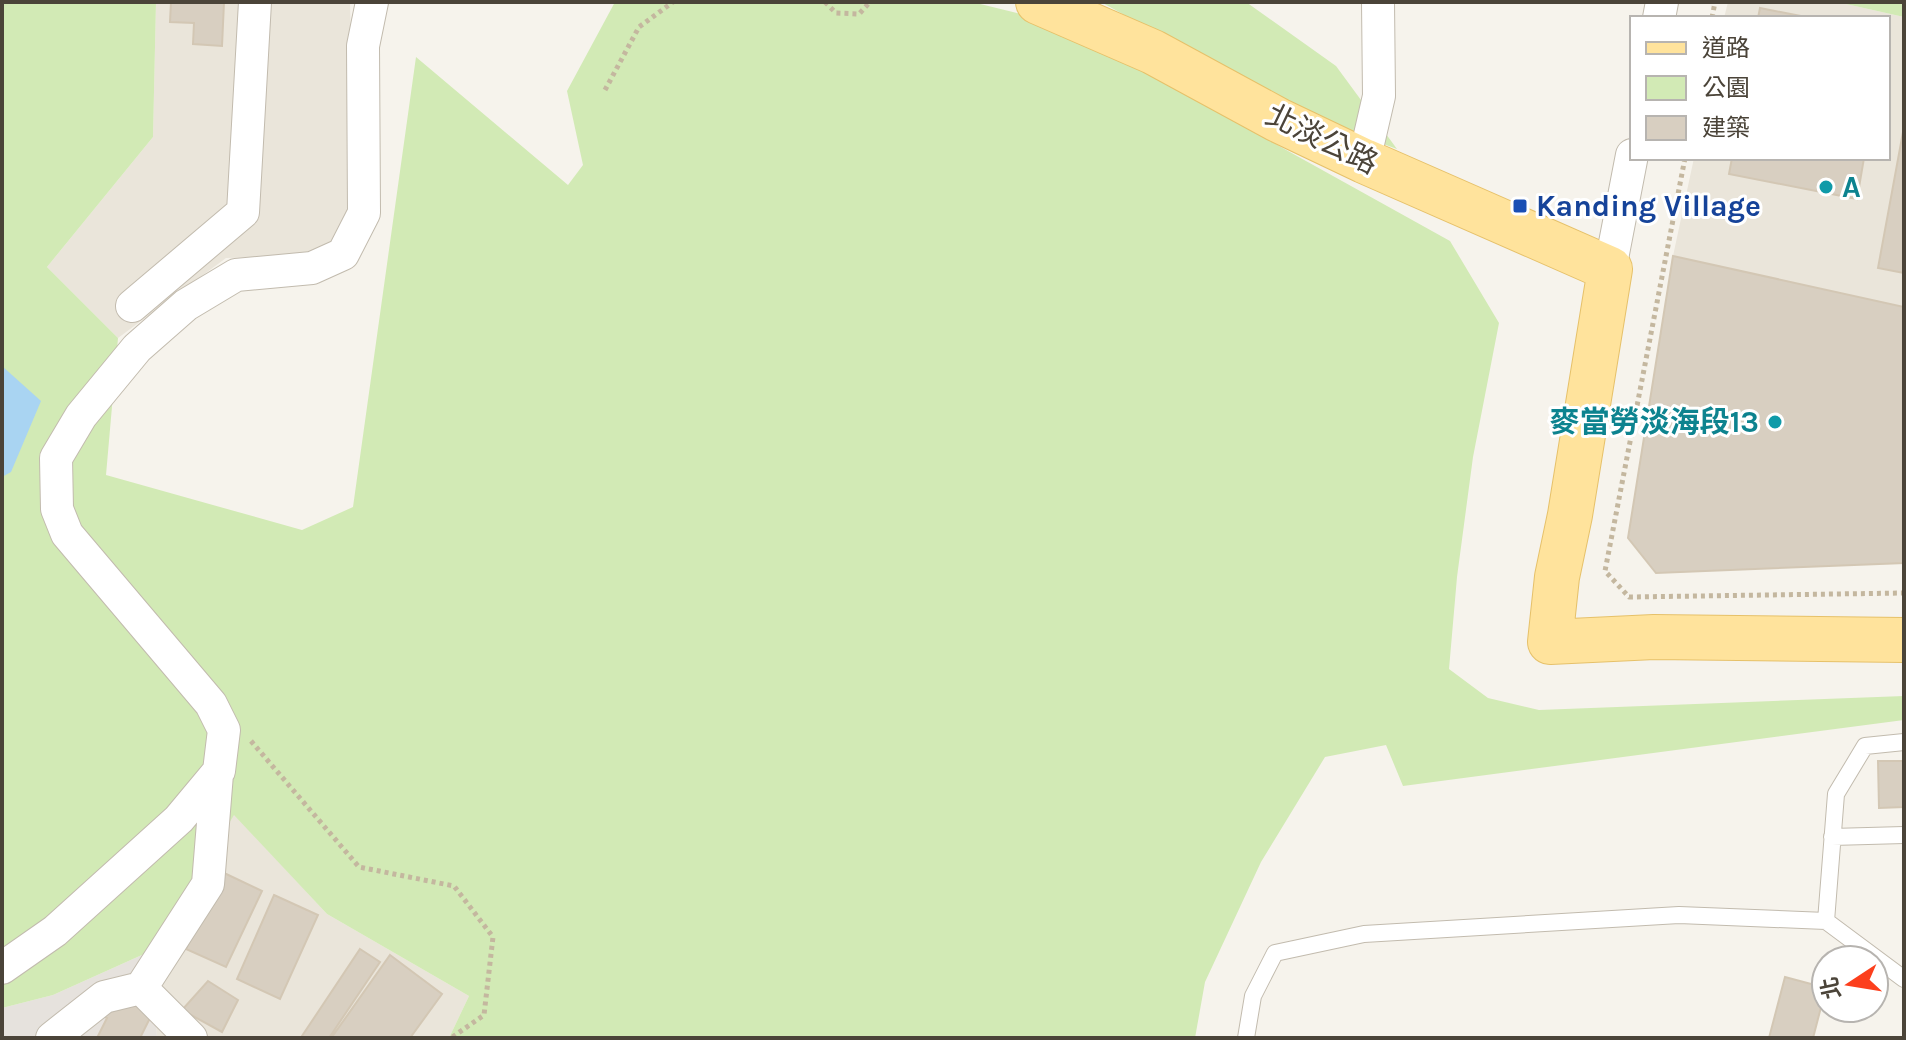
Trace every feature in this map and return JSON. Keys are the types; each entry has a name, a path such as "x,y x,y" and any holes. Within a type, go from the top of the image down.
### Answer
{"main road":[{"name":"北淡公路","path":"1038,2 1153,52 1278,120 1364,161 1610,269"},
{"path":"1610,269 1557,577 1550,642 1654,637 1904,640"}],"street":[{"path":"132,306 243,212 255,2"},
{"path":"52,1038 104,997 141,988 208,884 217,774 224,730 211,704 67,534 57,509 56,458 81,416 137,348 186,305 236,275 312,268 343,254 364,213 363,46 372,2"},
{"path":"1364,161 1379,96 1378,2"},
{"path":"1610,269 1631,160"},
{"path":"2,968 55,931 168,829 217,774"},
{"path":"141,988 191,1038"}],"lane":[{"path":"1826,921 1836,794 1865,746 1904,742"},
{"path":"1832,837 1904,835"},
{"path":"1246,1038 1253,996 1275,953 1364,934 1679,915 1826,921 1904,979"}],"path":[{"path":"605,90 639,27 673,2"},
{"path":"825,2 836,13 859,14 870,2"},
{"path":"1685,160 1605,571 1629,597 1904,593"},
{"path":"224,730 254,742 359,867 454,886 493,937 484,1015 451,1038"}],"shaded area":[{"path":"156,2 350,2 355,208 342,237 311,256 226,258 118,338 47,267 153,137"},
{"path":"1728,2 1837,2 1904,17 1904,307 1673,256 1694,160 1890,160 1890,16 1724,16"},
{"path":"234,814 327,914 469,996 449,1038 157,1038 153,950"},
{"path":"153,950 157,1038 2,1038 2,1008 53,995"}],"green space":[{"path":"2,2 156,2 153,137 47,267 118,338 106,475 302,530 353,507 416,57 568,185 583,165 567,91 615,2 972,2 1034,17 1121,58 1450,241 1499,323 1473,457 1449,669 1488,698 1539,710 1904,696 1904,720 1403,786 1386,745 1325,757 1261,862 1205,982 1195,1038 449,1038 469,996 327,914 234,815 153,950 53,995 2,1008"},
{"path":"1101,2 1246,2 1336,66 1397,149 1307,116"},
{"path":"1837,2 1904,2 1904,17"}],"water":[{"path":"2,366 41,401 11,472 2,477"}],"building":[{"path":"171,2 224,2 222,46 193,44 194,23 170,22"},
{"path":"1760,8 1801,16 1758,16"},
{"path":"1904,132 1904,273 1878,268"},
{"name":"A","path":"1732,160 1864,160 1857,199 1729,174"},
{"name":"麥當勞淡海段13","path":"1673,256 1904,307 1904,563 1656,573 1628,538"},
{"path":"1878,761 1904,761 1904,807 1879,808"},
{"path":"222,872 262,891 226,967 186,949"},
{"path":"274,895 318,915 280,999 237,979"},
{"path":"360,949 380,962 329,1038 305,1038 302,1036"},
{"path":"390,955 442,994 410,1038 332,1037"},
{"path":"1785,977 1810,984 1810,1024 1817,1024 1813,1038 1769,1038"},
{"path":"208,981 238,1000 222,1032 182,1010"},
{"path":"128,993 155,1008 140,1038 97,1038 107,1018 97,1014"}],"place":[{"name":"A","path":"1826,187"},
{"name":"Kanding Village","path":"1520,206"},
{"name":"麥當勞淡海段13","path":"1775,422"}]}
